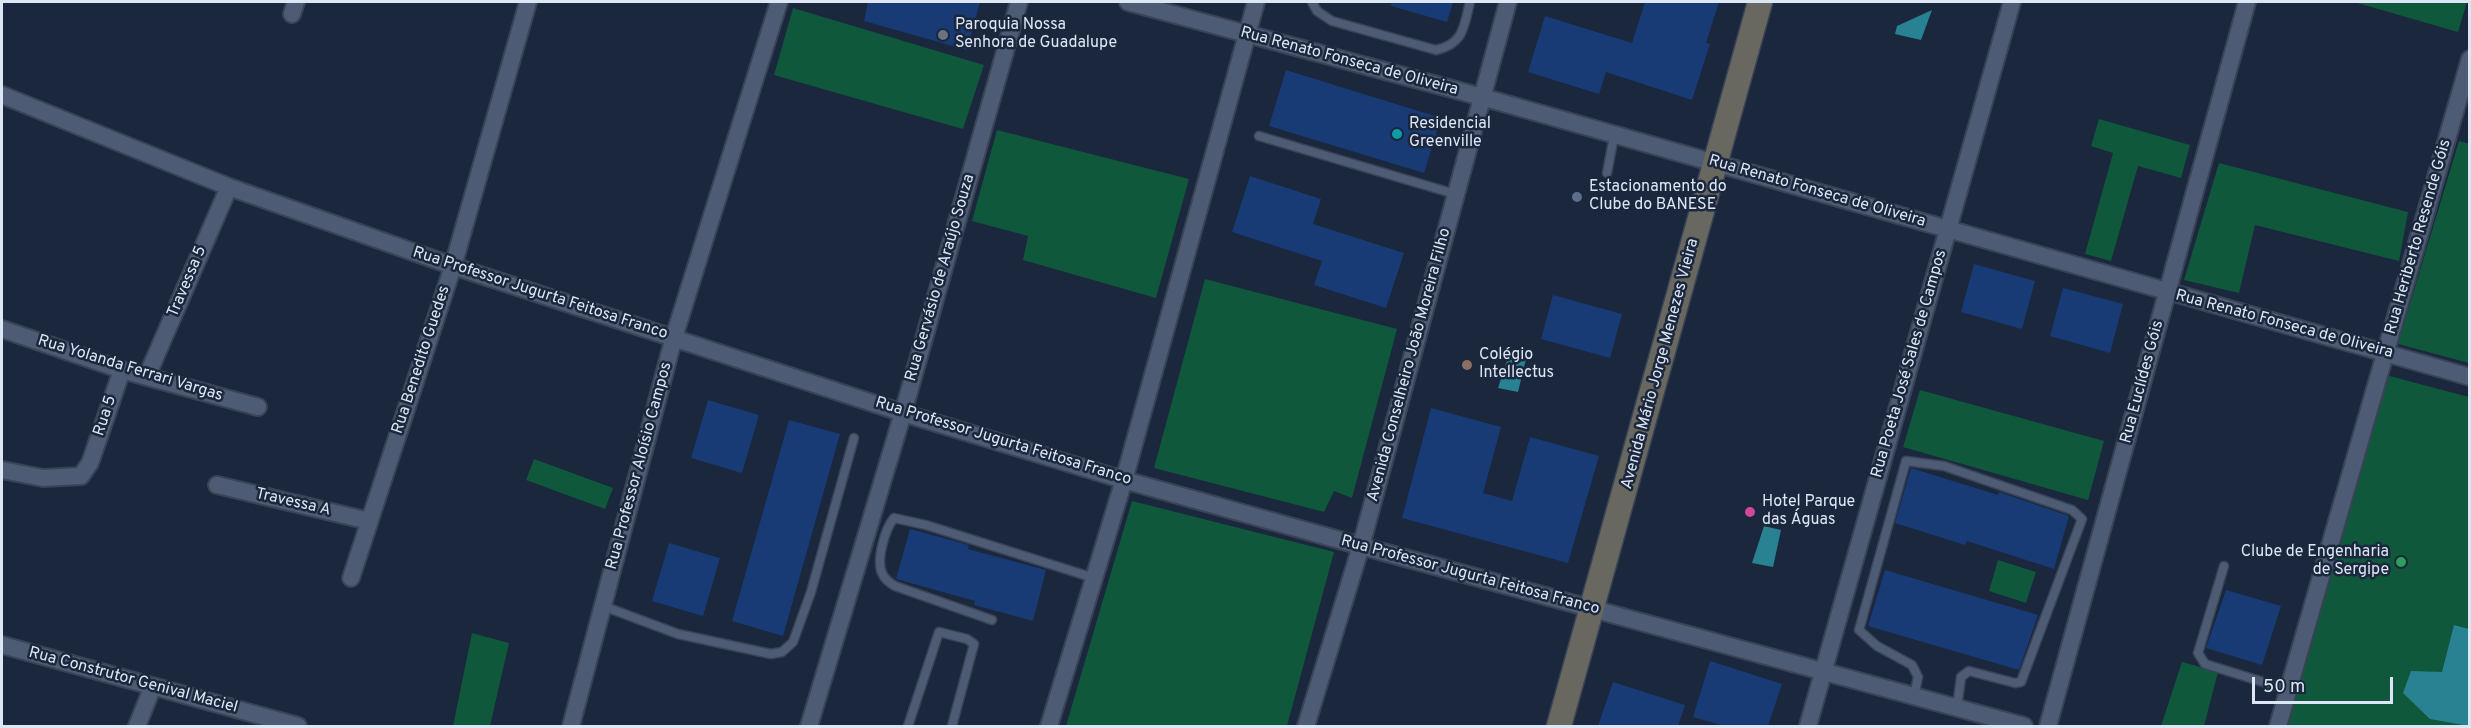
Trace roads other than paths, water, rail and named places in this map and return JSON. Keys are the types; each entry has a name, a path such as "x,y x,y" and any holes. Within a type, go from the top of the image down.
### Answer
{"street":[{"name":"Rua Benedito Guedes","path":"351,578 453,266 528,2"},
{"name":"Rua Professor Aloísio Campos","path":"571,726 674,338 778,2"},
{"name":"Rua Gervásio de Araújo Souza","path":"808,726 903,413 1019,2"},
{"name":"Rua Renato Fonseca de Oliveira","path":"1128,2 1482,97 2469,377"},
{"path":"1049,726 1124,480 1256,2"},
{"name":"Avenida Conselheiro João Moreira Filho","path":"1306,726 1361,546 1508,2"},
{"name":"Avenida Mário Jorge Menezes Vieira","path":"1559,726 1760,2"},
{"name":"Rua Poeta José Sales de Campos","path":"1808,726 2012,2"},
{"name":"Rua Euclídes Góis","path":"2048,726 2247,2"},
{"name":"Rua Heriberto Resende Góis","path":"2278,726 2469,59"},
{"name":"Rua Professor Jugurta Feitosa Franco","path":"2,95 229,187 453,266 903,413 1124,480 2024,726"},
{"name":"Travessa 5","path":"147,376 229,187"},
{"name":"Rua Yolanda Ferrari Vargas","path":"2,328 122,370 258,407"},
{"name":"Rua 5","path":"2,470 43,478 63,479 81,476 90,463 122,370"},
{"name":"Travessa A","path":"217,485 369,521"},
{"name":"Rua Construtor Genival Maciel","path":"2,645 298,726"},
{"path":"137,726 153,686"}],"lane":[{"path":"1312,2 1317,11 1332,21 1436,50 1446,48 1461,35 1470,2"},
{"path":"1259,136 1455,194"},
{"path":"1607,173 1614,136"},
{"path":"603,606 678,634 771,654 782,652 793,642 811,592 854,438"},
{"path":"1914,696 1918,677 1912,665 1877,646 1859,630 1906,461 1944,466 2072,510 2082,519 2021,682 2015,683 1969,671 1961,677 1957,708"},
{"path":"992,620 895,586 886,580 880,567 881,557 890,523 894,518 926,525 1094,578"},
{"path":"2224,566 2198,653 2200,659 2205,664 2289,690"},
{"path":"908,726 939,632 967,639 974,645 952,726"}],"place":[{"name":"Paroquia Nossa Senhora de Guadalupe","path":"943,35"},
{"name":"Residencial Greenville","path":"1397,134"},
{"name":"Estacionamento do Clube do BANESE","path":"1577,197"},
{"name":"Colégio Intellectus","path":"1467,365"},
{"name":"Hotel Parque das Águas","path":"1750,512"},
{"name":"Clube de Engenharia de Sergipe","path":"2401,562"}]}
